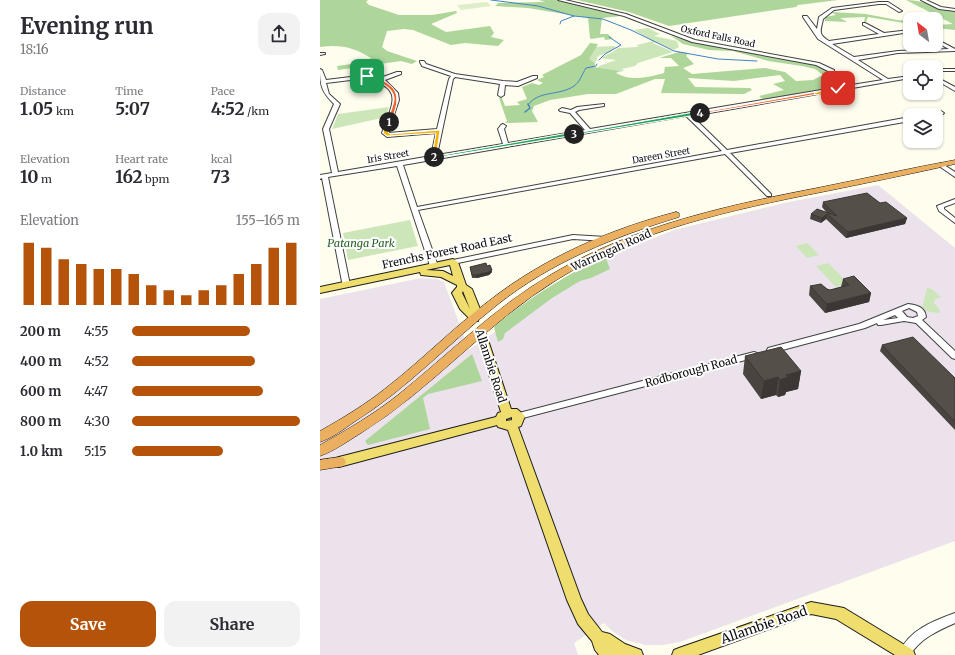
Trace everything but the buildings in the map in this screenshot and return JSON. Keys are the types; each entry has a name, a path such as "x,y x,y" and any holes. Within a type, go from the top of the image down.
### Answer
{"highway":[{"name":"Warringah Road","path":"320,437 390,391 495,302 535,275 594,244 676,215 955,157"},
{"name":"Warringah Road","path":"320,451 351,433 401,399 510,306 555,276 603,251 654,230 727,209 955,162"},
{"name":"Allambie Road","path":"475,319 480,331"},
{"path":"320,465 339,462"}],"main road":[{"name":"Allambie Road","path":"453,262 461,285 457,293 464,310 475,319"},
{"name":"Frenchs Forest Road East","path":"320,290 453,262"},
{"path":"386,277 436,272 448,276 461,285"},
{"name":"Allambie Road","path":"480,331 509,419 574,600 585,622 598,638 600,645 624,654 645,655"},
{"name":"Rodborough Road","path":"339,462 509,419"},
{"name":"Allambie Road","path":"679,655 799,611 812,608 839,613 906,654"}],"street":[{"name":"Oxford Falls Road","path":"560,0 625,15 694,41 818,64 832,71 832,82 841,88"},
{"path":"923,0 940,8 955,10"},
{"path":"818,34 821,18 833,9 884,3 899,9 900,11"},
{"path":"805,17 820,38 826,43 888,81"},
{"path":"865,24 882,34"},
{"path":"826,43 903,32"},
{"path":"943,44 955,50"},
{"path":"853,59 898,52 955,50"},
{"path":"422,62 424,65 454,75 503,83 518,84 534,77"},
{"path":"320,70 327,94 337,104 326,129 335,174"},
{"path":"943,70 955,70"},
{"path":"380,80 399,73"},
{"path":"434,157 451,79 454,75"},
{"path":"324,82 364,76 380,80 394,92 396,100 386,134 413,134 439,131"},
{"path":"841,88 903,78"},
{"path":"943,82 955,89"},
{"path":"501,95 503,83"},
{"name":"Iris Street","path":"322,176 841,88"},
{"path":"572,112 577,109 602,105"},
{"path":"562,110 572,112 588,131"},
{"path":"688,115 769,195"},
{"name":"Dareen Street","path":"415,210 903,120"},
{"path":"503,126 501,129 506,145"},
{"path":"399,163 434,266"},
{"path":"941,165 955,175"},
{"path":"322,176 346,285"},
{"path":"955,201 940,206 941,210 955,221"},
{"path":"580,237 594,244"},
{"name":"Frenchs Forest Road East","path":"453,262 564,238 580,237 606,239"},
{"name":"Rodborough Road","path":"509,419 862,326 904,319 917,320 922,317 922,314 914,307 904,306 898,311 862,326"},
{"path":"898,311 904,319"},
{"path":"917,320 955,356"},
{"path":"906,654 912,641 919,635 955,618"}],"shaded area":[{"path":"878,185 955,248 955,541 680,642 663,645 645,645 626,640 612,631 604,623 574,643 578,655 320,655 320,299 421,278 437,279 444,282 469,350 592,263 674,230 784,203"}],"green space":[{"path":"320,0 368,0 366,2 369,5 399,15 432,15 456,11 457,13 431,24 446,32 490,26 494,33 491,37 504,40 498,46 465,43 451,45 413,30 404,29 387,31 382,47 387,51 417,61 412,64 401,61 338,70 337,66 366,62 371,58 359,51 346,47 320,47"},
{"path":"539,0 555,0 621,16 602,18 600,34 608,34 613,39 605,40 604,37 591,39 588,18 528,8 495,6 498,3 545,2"},
{"path":"577,0 838,0 669,26 629,12"},
{"path":"906,0 919,1 955,12 955,30 943,29 943,25 953,24 943,19 943,12 930,12"},
{"path":"487,2 491,6 461,10 457,5"},
{"path":"831,12 866,14 903,20 903,23 868,17 866,22 864,22 865,17 840,18 847,22 825,21 825,17 836,15"},
{"path":"648,28 660,34 654,36 677,41 679,47 674,50 655,42 653,43 673,52 638,63 635,66 622,69 624,71 614,73 598,68 599,66 616,60 600,58 618,48 638,47 637,45 653,41 634,30"},
{"path":"671,36 695,43 809,63 831,73 826,90 764,100 759,96 784,90 773,84 785,81 780,75 734,81 688,78 695,87 750,88 752,90 744,94 661,93 665,79 655,79 616,94 588,94 550,100 534,106 532,111 538,122 505,123 507,121 499,98 502,98 505,106 520,105 517,102 527,99 522,87 532,83 539,85 543,83 537,80 544,77 542,75 581,55 590,43 598,44 589,59 595,64 594,67 619,71 616,73 622,76 634,78 664,73 665,67 679,66 671,58 659,58 679,52 688,53 686,56 694,64 683,68 692,74 765,68 785,72 796,81 813,80 823,75 815,69 802,66 768,61 733,51 709,50 683,44"},
{"path":"593,47 616,47 610,52 598,56 594,66 592,66 588,57"},
{"path":"389,107 386,117 332,129 338,114"},
{"name":"Patanga Park","path":"410,220 418,246 348,260 343,233"},
{"path":"807,243 819,255 807,258 796,246"},
{"path":"605,256 610,269 591,278 580,281 552,298 505,333 503,339 498,342 494,327 507,316 547,288"},
{"path":"828,263 849,284 836,287 816,266"},
{"path":"927,288 932,289 941,297 935,299 934,303 940,310 939,313 929,312 922,308"},
{"path":"472,354 482,381 428,394 423,398 430,429 368,445 365,441"}],"waterway":[{"path":"491,0 538,6 574,16"},
{"path":"560,24 561,21 574,16"},
{"path":"574,16 603,19 631,30 674,51 718,59 757,61"},
{"path":"599,60 605,54 621,45 609,37"},
{"path":"528,105 537,97 562,91 574,86 586,68 596,66 597,64"},
{"path":"525,112 530,108 528,105"}],"route":[{"path":"367,76 383,82 395,93 396,100 385,133 389,135 439,131 434,157 833,91 839,89 838,88"}]}
